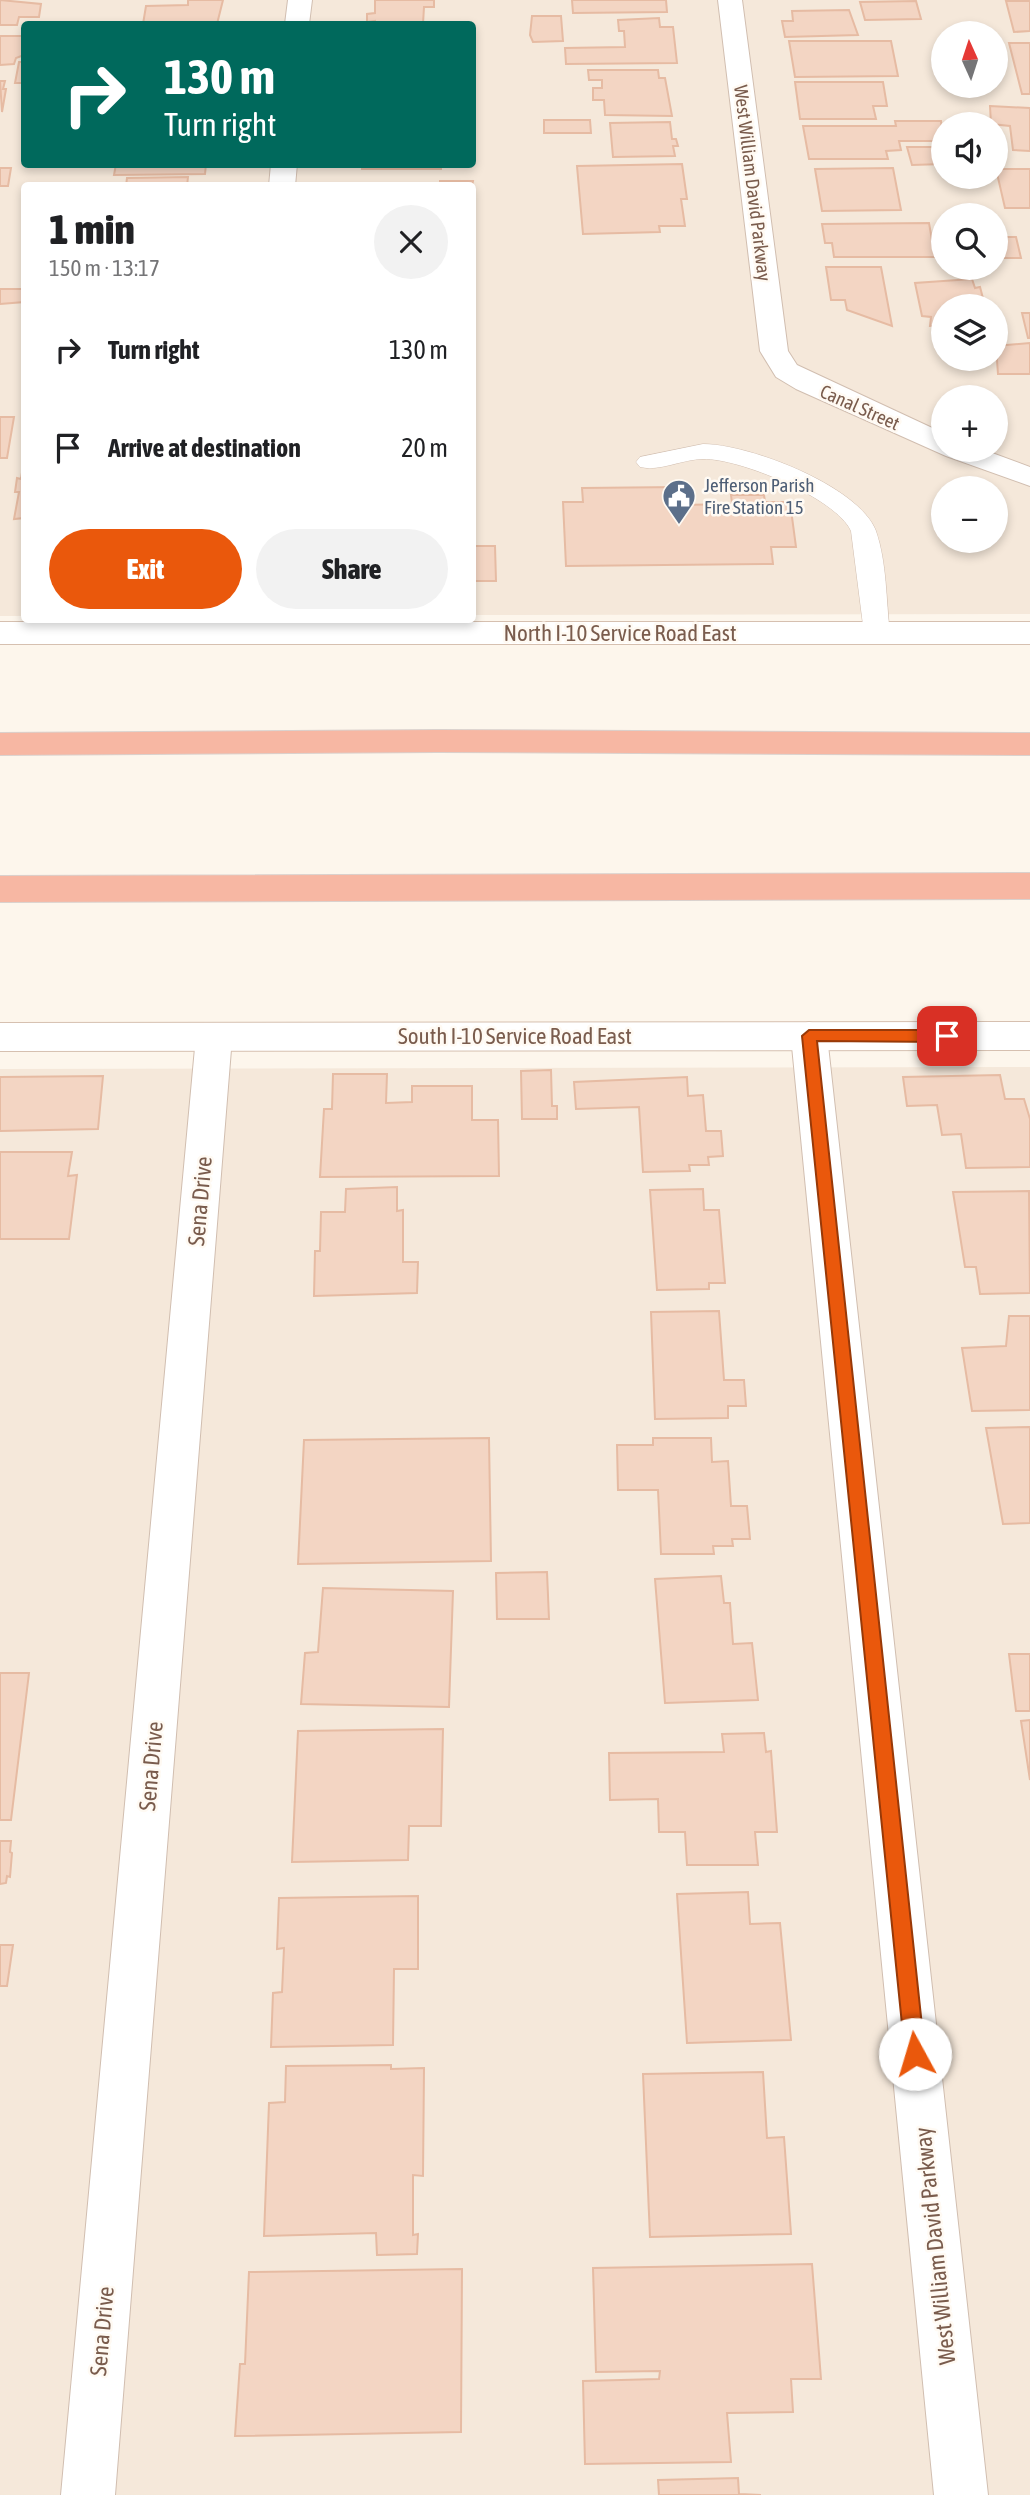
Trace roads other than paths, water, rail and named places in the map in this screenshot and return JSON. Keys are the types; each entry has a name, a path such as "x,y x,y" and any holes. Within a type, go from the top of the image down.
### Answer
{"highway":[{"path":"0,744 1030,744"},
{"path":"0,889 1030,886"}],"street":[{"path":"298,21 300,0"},
{"name":"West William David Parkway","path":"730,0 774,351 781,364"},
{"name":"Canal Street","path":"781,364 806,383 931,439"},
{"path":"989,462 1030,477"},
{"name":"North I-10 Service Road East","path":"0,633 241,626 1030,633"},
{"name":"West William David Parkway","path":"809,1036 961,2495"},
{"name":"South I-10 Service Road East","path":"0,1037 1030,1036"},
{"name":"Sena Drive","path":"88,2495 214,1037"}],"lane":[{"path":"648,462 674,453 721,452 751,461 831,497 848,508 860,522 865,537 877,633"}],"place":[{"name":"Jefferson Parish Fire Station 15","path":"679,526"}]}
